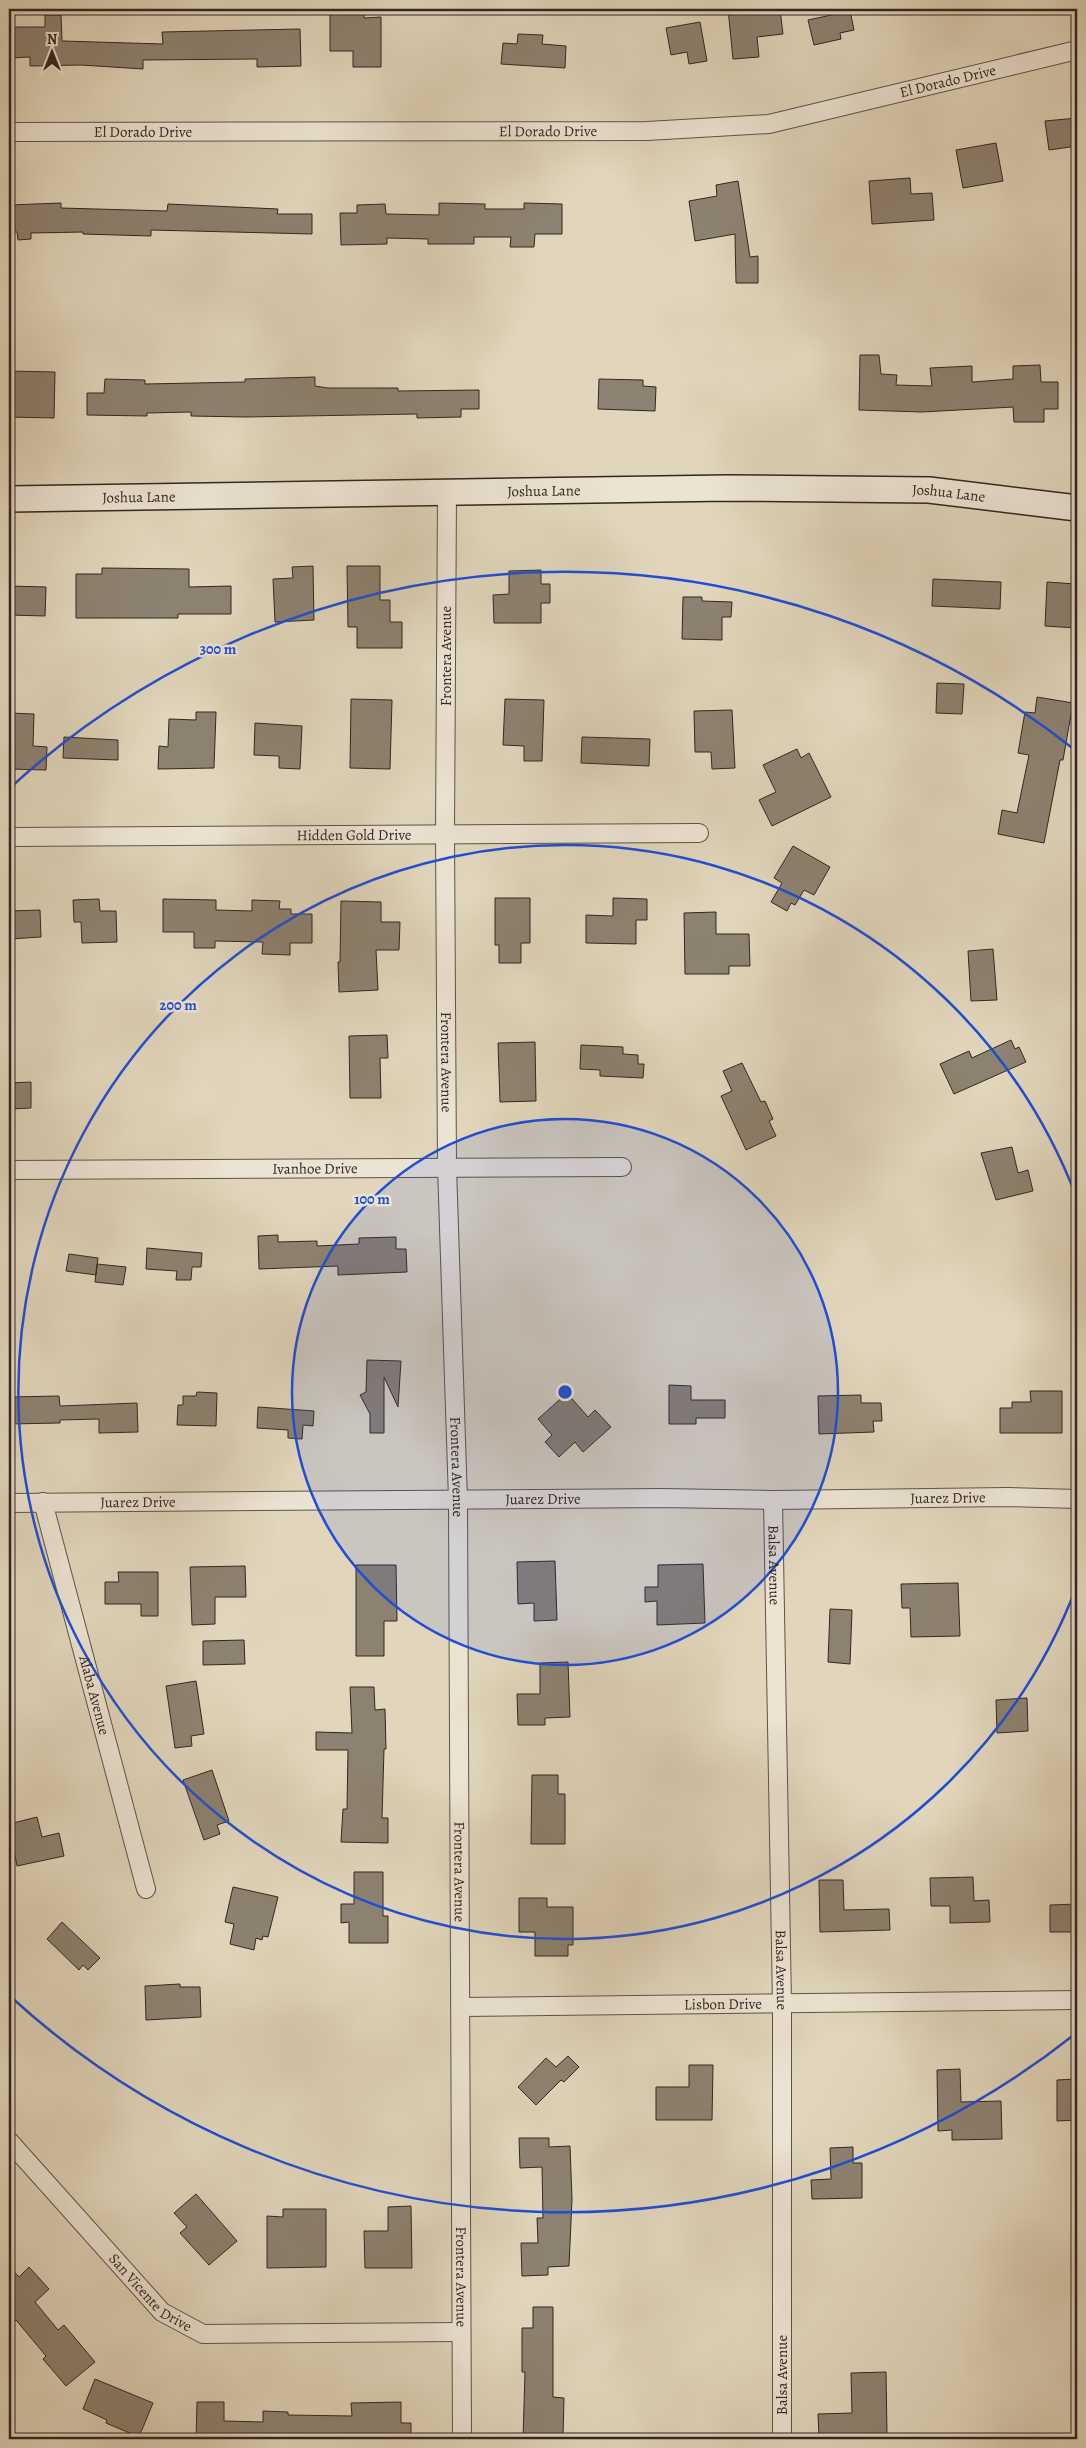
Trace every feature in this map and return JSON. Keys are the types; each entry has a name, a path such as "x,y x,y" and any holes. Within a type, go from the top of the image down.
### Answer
{"main road":[{"name":"Joshua Lane","path":"9,499 728,488 929,490 1077,508"}],"street":[{"name":"El Dorado Drive","path":"9,132 646,131 769,124 1077,50"},
{"name":"Frontera Avenue","path":"447,493 445,834 447,1167 458,1500 462,2439"},
{"name":"Hidden Gold Drive","path":"9,837 699,833"},
{"name":"Ivanhoe Drive","path":"9,1170 622,1167"},
{"name":"Juarez Drive","path":"9,1503 662,1498 773,1500 1007,1497 1077,1499"},
{"name":"Balsa Avenue","path":"773,1500 782,2004 782,2439"},
{"name":"Alaba Avenue","path":"43,1502 146,1889"},
{"name":"Lisbon Drive","path":"461,2007 1077,2000"},
{"name":"San Vicente Drive","path":"9,2141 162,2312 203,2334 461,2332"}],"building":[{"path":"728,9 780,9 783,34 757,37 759,57 733,59"},
{"path":"850,11 854,30 840,33 841,39 814,45 808,20"},
{"path":"330,12 364,12 364,18 381,17 381,67 353,67 353,51 330,51"},
{"path":"45,15 61,15 62,41 163,44 162,32 300,29 301,66 257,67 257,59 143,60 143,69 81,65 30,66 30,57 9,58 9,27 45,27"},
{"path":"700,22 707,61 689,64 687,52 671,55 666,28"},
{"path":"518,34 543,35 542,44 566,46 565,68 501,64 503,43 517,44"},
{"path":"1077,118 1077,146 1049,150 1045,121"},
{"path":"996,143 1003,181 963,188 956,150"},
{"path":"910,178 911,194 932,193 934,220 872,224 869,181"},
{"path":"738,181 750,257 758,256 758,283 736,283 735,234 695,241 689,201 717,196 716,185"},
{"path":"61,203 61,208 167,211 168,204 278,209 277,214 312,214 312,234 151,230 151,236 83,234 83,232 31,233 31,239 18,240 17,232 9,232 9,205"},
{"path":"439,203 485,204 485,209 524,209 524,203 562,204 562,234 535,234 534,247 510,247 511,237 474,237 474,244 428,244 428,239 387,238 387,244 341,245 340,213 357,213 357,205 385,204 386,214 439,215"},
{"path":"860,355 879,355 881,374 897,375 896,385 932,386 930,368 972,366 972,382 1013,379 1013,366 1040,365 1041,382 1058,382 1058,409 1044,409 1044,422 1014,422 1013,407 922,412 859,410"},
{"path":"9,371 55,372 54,418 9,417"},
{"path":"315,377 315,386 328,388 398,388 398,391 479,390 479,409 461,409 461,417 417,418 417,414 246,417 191,416 191,412 147,413 147,416 87,415 87,393 104,393 105,379 145,380 145,384 245,382 245,379"},
{"path":"599,379 643,380 643,386 656,387 655,411 598,409"},
{"path":"313,566 314,620 275,622 273,579 293,578 292,567"},
{"path":"347,566 380,566 380,600 390,600 390,622 402,622 402,648 357,648 357,627 348,627"},
{"path":"102,568 189,569 189,587 231,586 231,614 178,614 178,618 76,618 76,574 102,574"},
{"path":"541,570 541,584 550,584 550,603 541,603 541,623 494,623 493,595 509,594 509,571"},
{"path":"933,579 1001,582 1000,609 932,606"},
{"path":"1047,582 1076,584 1077,628 1045,626"},
{"path":"9,586 46,587 45,616 9,615"},
{"path":"683,597 702,597 702,601 732,602 731,617 722,617 722,640 682,639"},
{"path":"937,683 964,684 962,714 936,713"},
{"path":"1037,697 1073,703 1063,760 1060,760 1044,843 998,834 1002,810 1017,813 1029,755 1018,753 1025,712 1035,713"},
{"path":"351,699 392,700 390,769 350,768"},
{"path":"505,699 544,700 542,761 524,761 524,746 503,745"},
{"path":"732,710 735,768 712,769 711,752 695,752 694,711"},
{"path":"196,712 216,712 214,768 158,769 159,746 168,747 169,719 196,720"},
{"path":"9,713 34,714 33,746 47,747 46,770 9,769"},
{"path":"255,723 302,726 300,769 279,768 279,756 254,755"},
{"path":"64,737 118,740 118,760 63,758"},
{"path":"582,737 650,739 649,766 581,763"},
{"path":"797,749 801,758 809,753 831,797 772,826 759,800 776,792 763,765"},
{"path":"793,846 830,867 814,895 804,890 795,905 791,903 787,911 771,902 782,883 774,878"},
{"path":"495,898 530,898 530,943 521,943 521,963 499,963 499,945 495,945"},
{"path":"613,898 647,899 647,920 636,920 636,944 586,943 586,915 613,916"},
{"path":"99,899 100,911 116,911 117,942 82,943 81,922 74,922 73,900"},
{"path":"163,899 216,900 216,910 252,911 252,900 280,901 279,909 291,909 291,914 312,914 312,943 290,943 290,955 262,954 263,942 215,941 215,948 194,948 194,932 163,932"},
{"path":"341,901 381,902 381,922 400,922 399,950 376,950 378,990 339,992 338,962 340,962"},
{"path":"40,910 41,937 9,939 9,911"},
{"path":"716,912 716,934 749,934 750,966 729,966 729,974 685,974 684,913"},
{"path":"993,949 997,1000 971,1001 968,951"},
{"path":"387,1035 388,1058 380,1058 381,1098 350,1098 349,1036"},
{"path":"1011,1040 1015,1049 1019,1047 1026,1062 954,1094 940,1064 969,1051 972,1058"},
{"path":"535,1042 536,1101 500,1102 498,1043"},
{"path":"581,1045 623,1047 623,1054 638,1055 638,1064 644,1064 643,1078 600,1076 600,1070 580,1069"},
{"path":"742,1063 761,1102 765,1101 773,1119 769,1121 776,1136 746,1150 721,1096 732,1091 723,1071"},
{"path":"31,1082 31,1108 9,1109 9,1083"},
{"path":"1012,1147 1018,1173 1028,1170 1033,1191 996,1200 981,1153"},
{"path":"278,1235 278,1242 317,1241 317,1246 359,1244 359,1238 396,1237 396,1249 406,1249 407,1272 338,1275 338,1266 259,1269 258,1236"},
{"path":"147,1248 202,1253 201,1267 192,1267 191,1280 176,1280 177,1271 146,1269"},
{"path":"69,1254 98,1258 96,1275 66,1271"},
{"path":"97,1264 126,1267 123,1285 95,1282"},
{"path":"367,1360 401,1361 398,1407 384,1377 384,1433 370,1433 370,1414 360,1395 366,1392"},
{"path":"669,1385 691,1386 691,1400 725,1400 725,1418 696,1418 696,1424 669,1424"},
{"path":"1030,1391 1062,1391 1062,1433 1000,1433 1000,1408 1012,1408 1012,1402 1031,1402"},
{"path":"197,1392 217,1393 216,1426 177,1425 178,1405 183,1405 183,1396 196,1396"},
{"path":"567,1393 588,1417 595,1410 611,1427 583,1452 575,1442 559,1457 545,1442 552,1435 538,1419"},
{"path":"861,1395 861,1403 881,1403 882,1421 873,1421 874,1432 819,1434 818,1396"},
{"path":"59,1396 60,1406 137,1403 138,1432 99,1433 99,1419 60,1420 60,1423 9,1424 9,1397"},
{"path":"258,1407 314,1411 313,1426 303,1425 302,1439 288,1438 288,1430 257,1428"},
{"path":"555,1561 557,1620 534,1621 534,1603 518,1604 517,1562"},
{"path":"703,1564 705,1623 657,1625 657,1601 645,1602 645,1587 658,1587 658,1565"},
{"path":"356,1565 396,1565 397,1621 384,1621 384,1656 356,1656"},
{"path":"245,1566 246,1597 215,1597 215,1624 192,1625 190,1567"},
{"path":"118,1572 158,1572 158,1616 141,1616 141,1604 105,1604 105,1582 119,1582"},
{"path":"958,1583 960,1636 911,1637 910,1608 902,1608 901,1584"},
{"path":"830,1609 852,1610 850,1664 828,1662"},
{"path":"244,1640 245,1664 203,1665 203,1641"},
{"path":"568,1662 570,1717 545,1718 545,1725 518,1725 517,1694 540,1694 540,1663"},
{"path":"196,1681 204,1734 191,1736 192,1746 175,1748 166,1686"},
{"path":"350,1687 374,1687 375,1710 385,1709 386,1749 384,1749 382,1818 388,1818 388,1843 341,1842 343,1809 347,1809 348,1750 316,1750 316,1732 352,1733"},
{"path":"1027,1698 1028,1731 997,1733 996,1700"},
{"path":"212,1770 229,1821 217,1825 220,1834 204,1840 183,1780"},
{"path":"532,1775 558,1775 558,1794 565,1794 565,1844 531,1844"},
{"path":"37,1817 42,1837 59,1833 64,1856 17,1866 9,1824"},
{"path":"354,1872 383,1872 383,1916 388,1916 388,1943 349,1943 349,1922 341,1923 341,1904 354,1904"},
{"path":"973,1877 974,1901 989,1900 990,1922 950,1923 950,1906 931,1906 930,1878"},
{"path":"819,1880 843,1880 844,1910 889,1909 890,1930 820,1932"},
{"path":"233,1887 278,1897 268,1937 263,1936 262,1940 256,1938 254,1950 230,1944 234,1924 225,1922"},
{"path":"519,1898 547,1898 547,1907 573,1907 573,1945 568,1945 568,1956 535,1956 535,1932 519,1932"},
{"path":"1077,1904 1077,1932 1050,1932 1050,1905"},
{"path":"62,1922 100,1958 88,1970 83,1965 79,1970 47,1939"},
{"path":"180,1984 180,1987 200,1987 201,2017 146,2020 145,1986"},
{"path":"568,2056 579,2067 564,2082 561,2080 536,2105 518,2087 546,2058 556,2067"},
{"path":"689,2065 713,2065 712,2120 656,2120 656,2087 689,2087"},
{"path":"960,2069 961,2102 1001,2101 1002,2139 952,2140 952,2130 938,2131 937,2070"},
{"path":"1077,2079 1077,2120 1057,2121 1057,2080"},
{"path":"519,2138 549,2138 549,2147 570,2146 572,2199 569,2266 548,2267 548,2275 522,2276 521,2243 538,2243 537,2218 543,2218 542,2167 520,2168"},
{"path":"853,2147 853,2163 862,2163 862,2198 812,2199 811,2180 831,2179 830,2148"},
{"path":"196,2194 237,2241 209,2265 180,2233 187,2227 174,2213"},
{"path":"411,2206 412,2268 365,2268 364,2231 388,2231 388,2207"},
{"path":"283,2209 326,2209 326,2267 267,2268 267,2216 283,2217"},
{"path":"9,2266 19,2277 29,2267 49,2289 35,2302 58,2330 64,2325 95,2362 66,2386 43,2359 46,2356 16,2320 9,2327"},
{"path":"533,2307 553,2307 553,2397 564,2398 563,2436 553,2436 553,2439 523,2439 525,2372 522,2372 522,2328 533,2328"},
{"path":"886,2372 887,2435 819,2437 818,2414 852,2413 851,2373"},
{"path":"95,2379 153,2403 139,2437 106,2423 107,2420 83,2409"},
{"path":"197,2402 224,2402 224,2421 263,2422 263,2411 288,2412 288,2415 352,2416 351,2403 401,2402 401,2423 411,2423 411,2439 196,2439"}]}
